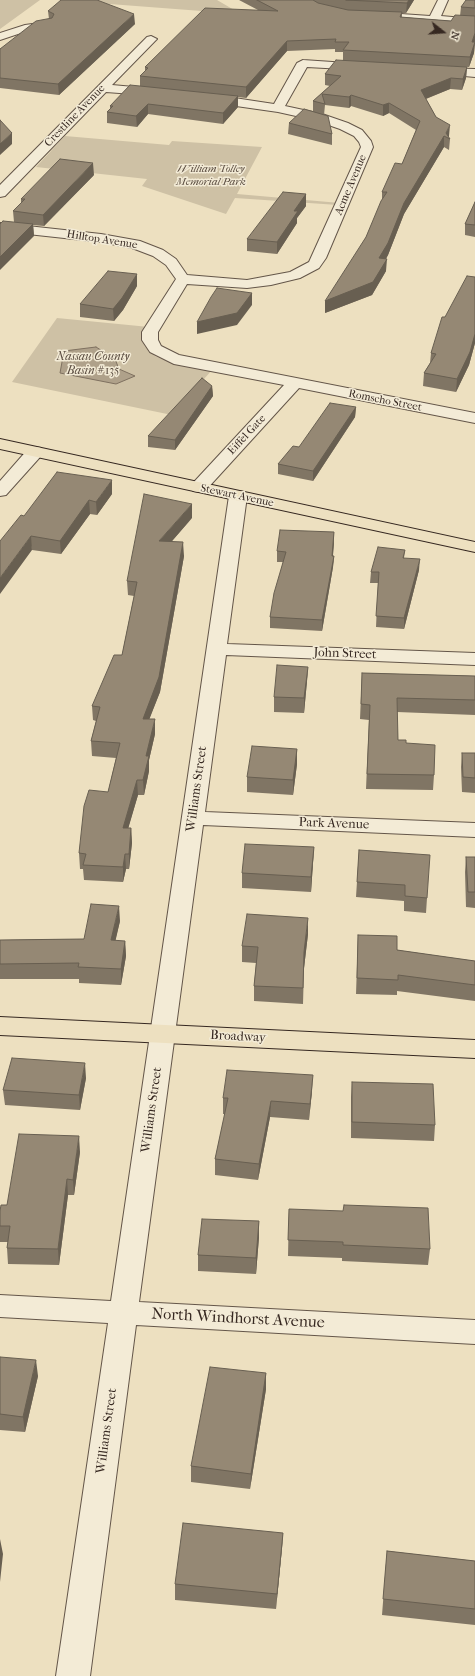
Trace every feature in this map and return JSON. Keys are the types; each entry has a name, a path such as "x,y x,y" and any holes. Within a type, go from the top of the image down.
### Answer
{"main road":[{"name":"Stewart Avenue","path":"0,444 475,547"},
{"name":"Broadway","path":"0,1026 475,1049"}],"street":[{"path":"434,19 443,0"},
{"path":"387,17 475,22"},
{"path":"0,37 25,28 47,24"},
{"name":"Crestline Avenue","path":"0,194 151,39"},
{"path":"278,108 303,64 374,67"},
{"path":"428,70 475,73"},
{"path":"103,88 169,94"},
{"name":"Acme Avenue","path":"182,280 247,284 271,282 305,271 314,265 319,258 367,147 365,141 358,132 344,126 278,108 198,97"},
{"name":"Hilltop Avenue","path":"0,227 101,238 135,244 158,253 171,262 182,280"},
{"path":"182,280 150,332 150,340 155,349 174,359 294,383"},
{"name":"Romscho Street","path":"294,383 475,418"},
{"name":"Eiffel Gate","path":"199,487 294,383"},
{"path":"0,491 35,452"},
{"name":"Williams Street","path":"73,1676 238,496"},
{"name":"John Street","path":"216,650 475,659"},
{"name":"Park Avenue","path":"193,818 475,830"},
{"name":"North Windhorst Avenue","path":"0,1306 475,1332"}],"green space":[{"path":"0,0 40,0 0,29"},
{"path":"57,0 217,0 241,14"},
{"name":"William Tolley Memorial Park","path":"65,136 169,145 172,141 262,147 237,194 340,203 338,205 235,198 226,214 142,186 147,179 36,167"},
{"path":"57,318 149,327 142,339 155,356 172,363 212,370 172,415 12,382"}],"water":[{"name":"Nassau County Basin #135","path":"96,347 115,359 119,369 135,376 116,384 60,373 64,351"}],"building":[{"path":"61,0 97,0 134,14 58,84 0,78 0,49 36,21 52,18 54,14 48,11"},
{"path":"257,0 313,0 318,3 348,10 402,12 400,17 451,21 455,15 475,16 475,33 472,42 475,42 470,57 343,50 349,42 335,42 336,39 287,41 246,87 140,76 148,68 145,67 205,8 278,11"},
{"path":"346,0 409,0 407,3"},
{"path":"466,0 475,0 475,8 461,7"},
{"path":"336,60 467,67 463,79 451,78 421,90 436,117 450,125 446,133 450,139 444,136 404,203 388,243 379,258 387,259 373,282 325,301 366,237 381,201 387,192 382,192 395,163 402,164 420,121 389,103 383,105 351,95 349,97 322,94 325,104 313,101 341,76 325,74"},
{"path":"130,85 238,96 223,113 148,104 136,116 107,112 113,106 110,106"},
{"path":"304,109 328,116 332,134 289,123"},
{"path":"0,120 12,133 0,144"},
{"path":"60,159 93,163 43,215 13,211 25,199 21,199"},
{"path":"283,192 306,194 294,211 298,211 277,242 247,239"},
{"path":"475,202 475,225 465,224"},
{"path":"3,221 33,224 0,257 0,224"},
{"path":"108,271 137,274 122,298 113,309 80,304"},
{"path":"467,276 475,277 475,334 470,352 457,379 424,373 436,354 431,353 442,317 445,317"},
{"path":"217,288 252,293 237,313 197,322 211,297"},
{"path":"202,378 212,386 175,440 148,436"},
{"path":"330,403 356,407 313,471 278,464 293,446 299,447"},
{"path":"57,472 112,480 96,502 89,500 60,541 31,536 0,578 0,541 21,515 24,516"},
{"path":"144,494 192,504 159,541 183,542 159,677 143,719 155,719 146,756 149,756 143,780 137,780 123,828 131,828 129,854 125,854 123,867 83,865 86,854 79,853 84,806 89,790 108,792 120,743 91,741 100,707 92,706 114,655 122,655 137,582 127,581"},
{"path":"280,530 334,532 332,556 334,556 322,620 270,617 274,593 286,552 277,551"},
{"path":"378,547 405,550 403,558 420,559 404,618 376,616 379,572 371,572"},
{"path":"277,665 308,667 304,698 274,697"},
{"path":"362,673 475,676 475,700 397,698 398,740 406,740 406,743 435,745 434,775 367,774 370,705 361,704"},
{"path":"252,746 297,749 293,780 247,777"},
{"path":"462,753 475,753 475,778 463,777"},
{"path":"245,844 314,847 311,877 242,873"},
{"path":"359,850 430,855 427,898 405,896 405,885 357,882"},
{"path":"466,857 475,857 475,892 468,892"},
{"path":"91,904 119,906 111,940 125,941 121,969 78,967 79,963 0,964 0,940 84,939"},
{"path":"247,914 308,918 304,952 303,988 254,986 258,947 242,946"},
{"path":"358,935 397,936 397,950 475,961 475,985 398,975 398,980 357,978"},
{"path":"12,1058 85,1063 79,1095 3,1090"},
{"path":"227,1070 313,1075 310,1104 271,1101 259,1164 215,1159 228,1098 223,1098"},
{"path":"352,1082 433,1084 435,1125 352,1122"},
{"path":"19,1134 79,1136 73,1180 67,1179 58,1249 7,1248 10,1226 0,1226 0,1211 1,1205 7,1205"},
{"path":"344,1205 428,1208 430,1249 343,1245 343,1242 288,1240 289,1209 343,1211"},
{"path":"202,1219 259,1221 256,1258 198,1255"},
{"path":"0,1357 36,1360 23,1417 0,1414"},
{"path":"210,1367 266,1373 251,1474 191,1466"},
{"path":"183,1523 283,1533 277,1594 175,1584"},
{"path":"387,1551 475,1561 475,1609 383,1599"}]}
